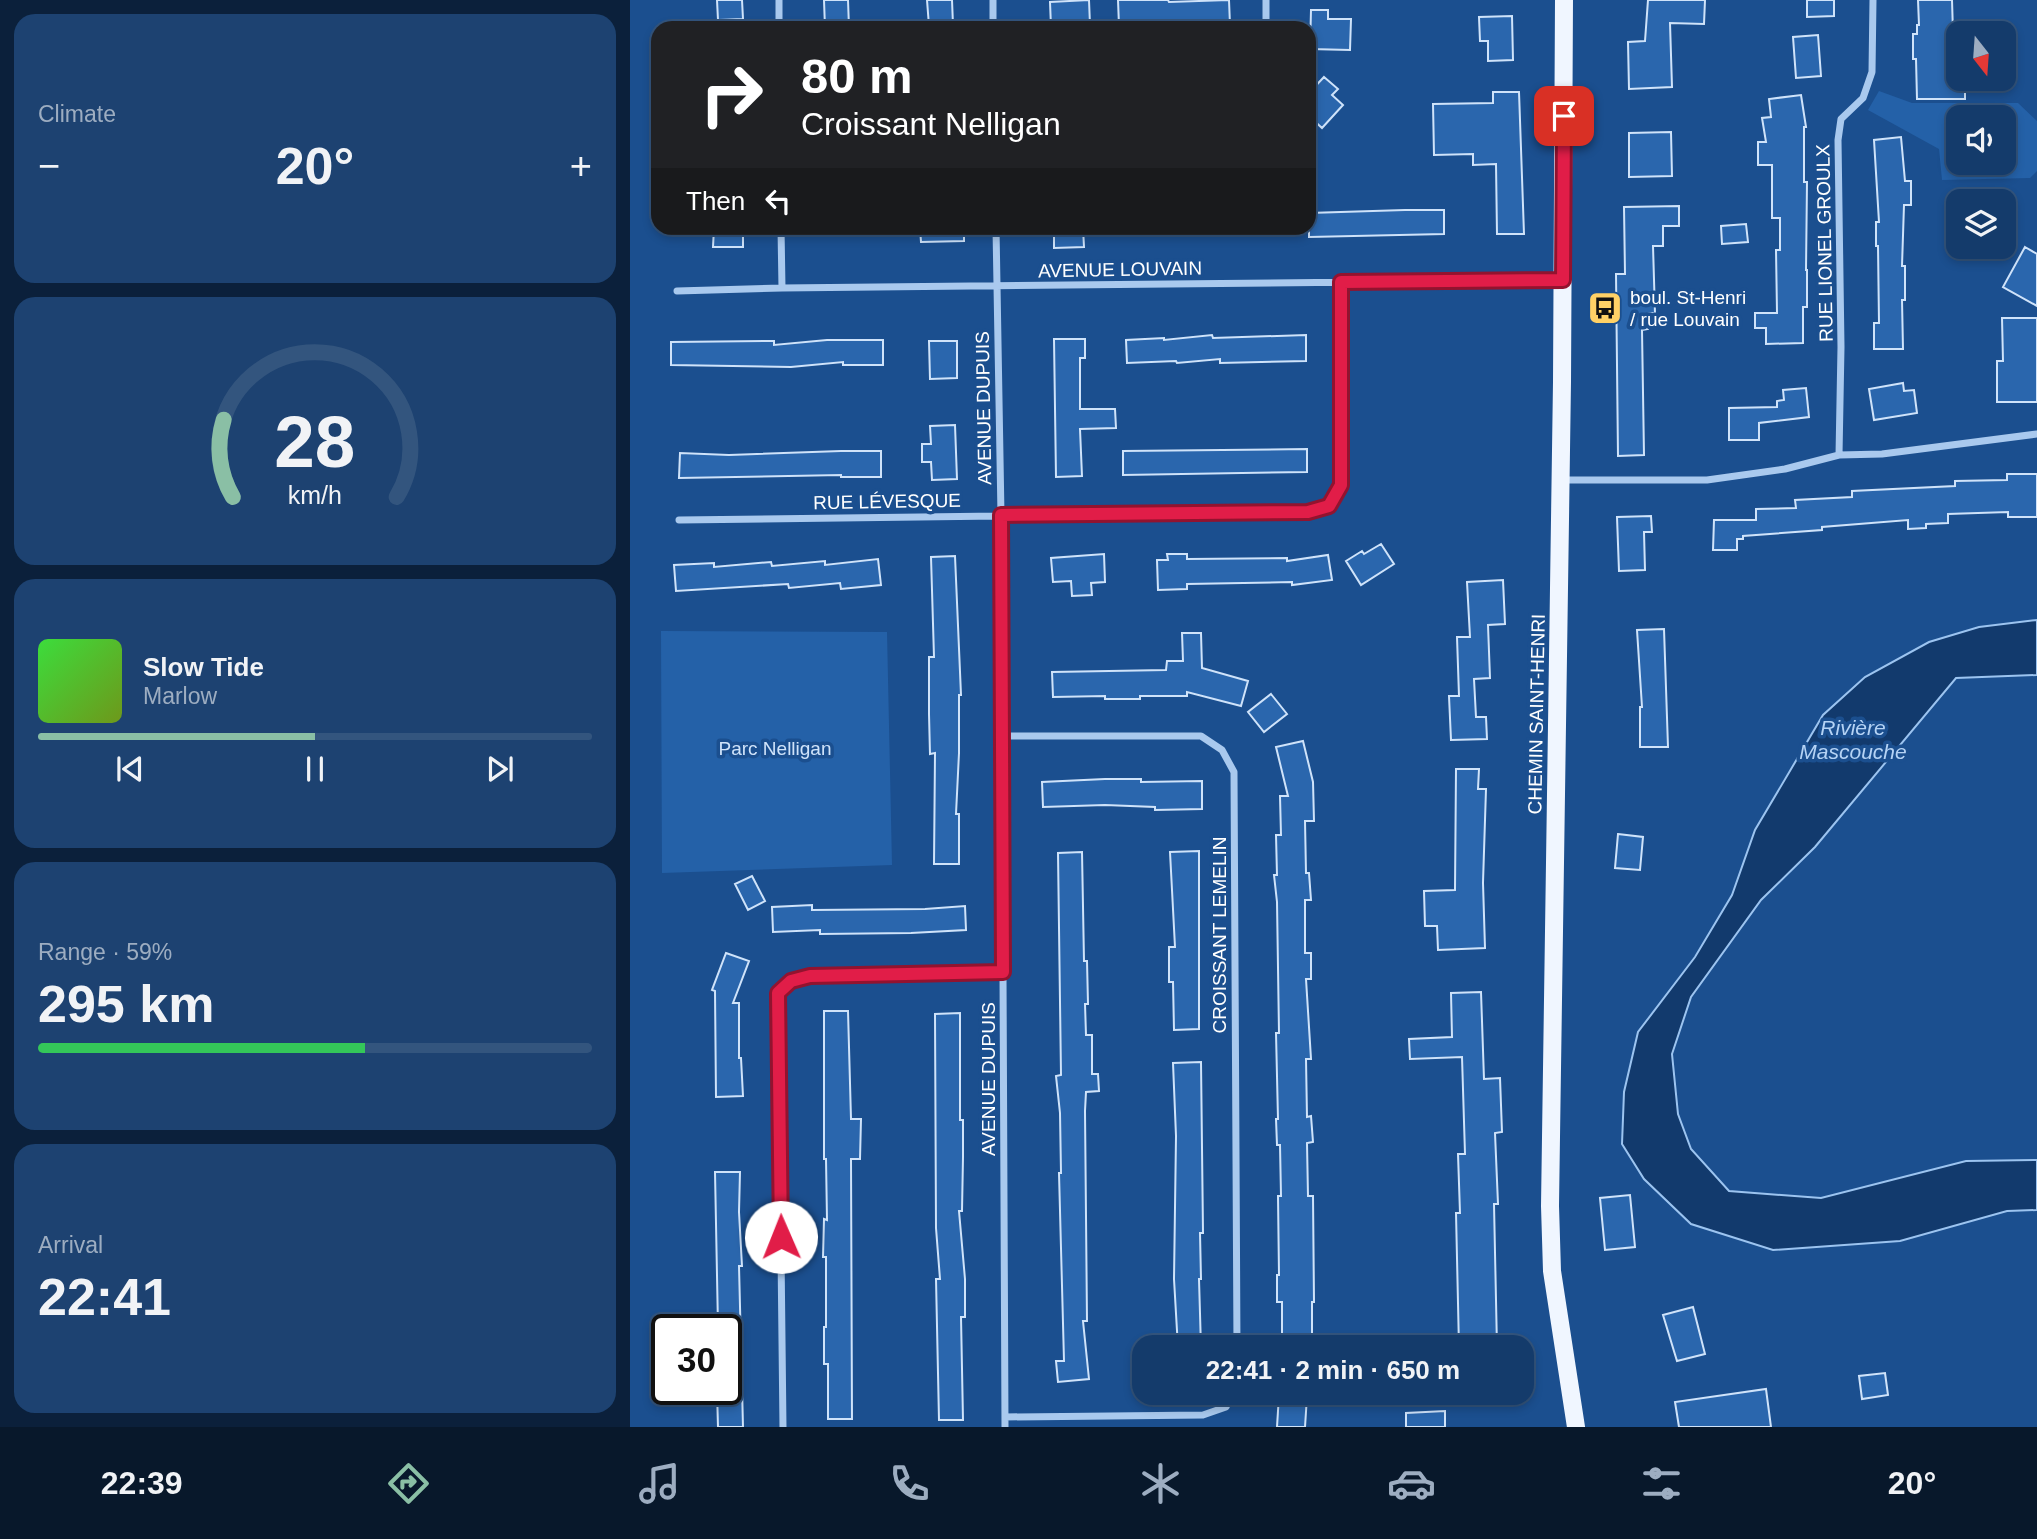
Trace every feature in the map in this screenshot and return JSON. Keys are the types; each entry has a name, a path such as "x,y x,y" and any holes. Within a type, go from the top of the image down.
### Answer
{"main road":[{"name":"CHEMIN SAINT-HENRI","path":"1564,0 1563,280 1550,1206 1552,1271 1576,1427"}],"street":[{"path":"779,0 779,21"},
{"path":"993,0 993,21"},
{"path":"1266,0 1266,21"},
{"name":"RUE LIONEL GROULX","path":"1839,454 1841,347 1838,140 1841,120 1863,98 1872,72 1873,0"},
{"path":"781,235 782,288"},
{"name":"AVENUE DUPUIS","path":"996,235 1001,515 1005,1427"},
{"name":"AVENUE LOUVAIN","path":"677,291 1563,280"},
{"name":"RUE LÉVESQUE","path":"679,520 1308,512 1329,506 1341,485 1341,282"},
{"path":"1560,480 1707,480 1785,469 1839,454 1882,454 2037,434"},
{"name":"CROISSANT LEMELIN","path":"1002,736 1201,736 1222,750 1234,772 1237,1335"},
{"path":"783,1427 778,993 791,981 810,976 1003,972"},
{"path":"1005,1417 1203,1415 1227,1405"}],"green space":[{"path":"1879,91 1912,103 2018,103 2037,121 2037,171 2030,178 1942,180 1939,149 1868,110"},
{"name":"Parc Nelligan","path":"661,631 887,632 892,865 662,873"}],"water":[{"name":"Rivière Mascouche","path":"2037,620 2037,675 1956,678 1815,847 1761,900 1691,997 1672,1054 1678,1114 1691,1149 1729,1191 1821,1198 1966,1161 2037,1160 2037,1210 2007,1211 1900,1241 1773,1250 1691,1224 1644,1179 1622,1144 1624,1092 1638,1032 1695,957 1732,895 1755,830 1823,715 1865,677 1929,642 1979,627"}],"building":[{"path":"717,0 742,0 743,19 718,20"},
{"path":"824,0 848,0 849,21 825,21"},
{"path":"927,0 952,0 953,21 929,21"},
{"path":"1089,0 1090,21 1051,21 1050,2"},
{"path":"1118,0 1229,0 1230,21 1119,21"},
{"path":"1648,0 1705,0 1704,24 1670,23 1672,87 1629,89 1628,42 1645,41"},
{"path":"1807,0 1834,0 1834,16 1807,17"},
{"path":"1918,0 1952,0 1953,21 1946,21 1946,91 1965,91 1965,99 1917,99 1913,34 1917,34"},
{"path":"1311,10 1328,10 1328,19 1351,19 1350,50 1316,49 1316,21 1311,21"},
{"path":"1512,16 1513,60 1488,61 1488,41 1480,41 1479,17"},
{"path":"1818,35 1821,76 1796,78 1793,37"},
{"path":"1324,77 1338,89 1332,95 1343,105 1322,128 1316,122 1316,86"},
{"path":"1493,92 1519,92 1524,234 1497,234 1496,164 1473,165 1473,154 1434,155 1433,104 1493,103"},
{"path":"1801,95 1806,127 1804,182 1807,182 1807,307 1803,307 1803,343 1766,344 1766,328 1755,328 1755,313 1777,313 1776,250 1780,250 1780,218 1772,218 1772,165 1758,165 1758,142 1766,142 1762,118 1771,117 1769,99"},
{"path":"1671,132 1672,176 1629,177 1629,133"},
{"path":"1901,137 1905,181 1911,181 1911,205 1904,205 1903,349 1874,349 1874,323 1879,323 1876,222 1879,222 1874,140"},
{"path":"1679,206 1679,226 1663,226 1663,246 1653,246 1655,313 1647,314 1648,329 1642,330 1644,455 1618,456 1616,274 1625,274 1624,207"},
{"path":"1444,210 1444,234 1309,237 1316,235 1316,213"},
{"path":"1746,224 1748,242 1722,244 1721,226"},
{"path":"714,235 743,235 743,247 713,247"},
{"path":"920,235 964,235 964,241 921,242"},
{"path":"1054,235 1083,235 1084,247 1054,248"},
{"path":"2025,247 2037,254 2037,306 2003,287"},
{"path":"2002,318 2037,318 2037,402 1997,402 1997,361 2003,361"},
{"path":"1212,335 1213,338 1306,335 1306,361 1220,363 1220,359 1177,363 1127,363 1126,340 1164,340"},
{"path":"1054,339 1085,339 1085,358 1080,358 1080,409 1115,409 1116,428 1080,429 1082,476 1056,477"},
{"path":"827,340 883,340 883,365 843,365 843,362 791,367 671,365 671,342 774,341 774,345"},
{"path":"929,341 957,341 957,378 930,379"},
{"path":"1903,383 1904,391 1914,390 1917,413 1874,420 1869,389"},
{"path":"1806,388 1809,417 1759,423 1759,440 1729,440 1729,408 1777,407 1777,401 1784,400 1783,390"},
{"path":"955,425 957,479 932,480 931,462 922,462 922,444 931,444 930,426"},
{"path":"1307,449 1307,472 1123,475 1123,451"},
{"path":"881,451 881,477 841,475 679,478 680,453 729,455"},
{"path":"2007,474 2037,474 2037,517 2008,517 2008,512 1948,514 1948,523 1926,524 1926,528 1908,529 1908,520 1822,527 1822,530 1743,536 1743,539 1737,539 1737,550 1713,550 1714,520 1756,520 1756,509 1796,508 1795,500 1852,497 1852,491 1955,486 1955,481 2007,480"},
{"path":"1651,516 1652,532 1644,532 1645,570 1619,571 1617,517"},
{"path":"1381,544 1394,564 1361,585 1346,561"},
{"path":"1104,554 1105,582 1091,583 1092,595 1072,596 1071,581 1053,582 1051,558"},
{"path":"1167,554 1187,554 1187,559 1287,558 1287,561 1328,555 1332,580 1292,585 1292,582 1187,584 1187,589 1158,590 1157,560 1168,560"},
{"path":"955,556 961,695 956,814 959,814 959,864 934,864 935,753 930,754 929,714 929,657 934,657 931,557"},
{"path":"878,559 881,585 841,589 840,583 789,588 788,584 676,591 674,565 714,563 714,567 771,562 772,566 825,561 825,565"},
{"path":"1503,580 1505,624 1488,625 1490,678 1474,679 1476,717 1486,717 1487,739 1451,740 1449,696 1459,696 1457,637 1470,637 1467,582"},
{"path":"1664,629 1668,747 1640,747 1642,707 1637,630"},
{"path":"1182,633 1201,633 1202,668 1248,681 1241,706 1187,692 1187,696 1140,696 1140,699 1105,699 1105,696 1053,697 1052,672 1166,670 1167,661 1183,661"},
{"path":"1271,694 1287,714 1264,732 1248,712"},
{"path":"1303,741 1313,782 1314,821 1305,821 1306,873 1309,873 1311,900 1305,900 1305,953 1311,953 1311,979 1306,979 1311,1059 1306,1059 1307,1117 1311,1116 1313,1142 1307,1143 1308,1196 1313,1196 1312,1335 1282,1335 1282,1302 1277,1302 1278,1196 1281,1196 1280,1145 1277,1145 1276,1119 1276,1033 1279,1033 1277,902 1274,875 1277,875 1276,835 1281,835 1280,796 1288,796 1276,747"},
{"path":"1456,769 1479,769 1478,789 1486,789 1483,883 1485,948 1438,950 1437,926 1425,926 1424,891 1455,890"},
{"path":"1141,779 1141,782 1202,781 1202,809 1155,810 1155,807 1105,805 1043,807 1042,782"},
{"path":"1618,834 1643,837 1640,870 1615,868"},
{"path":"1199,851 1199,1029 1174,1030 1173,982 1169,982 1169,947 1175,947 1170,852"},
{"path":"1082,852 1084,961 1087,961 1088,1004 1085,1004 1086,1035 1092,1035 1092,1074 1098,1074 1099,1091 1086,1092 1085,1111 1087,1321 1083,1321 1089,1379 1058,1382 1056,1361 1064,1361 1060,1113 1056,1076 1061,1075 1058,853"},
{"path":"752,876 765,901 748,910 735,884"},
{"path":"812,905 812,910 965,906 966,930 820,934 820,930 773,932 772,907"},
{"path":"726,953 749,961 733,1003 739,1003 739,1058 743,1096 716,1097 715,991 712,990"},
{"path":"1481,992 1484,1079 1500,1078 1502,1132 1495,1133 1498,1204 1494,1204 1497,1335 1459,1335 1456,1213 1460,1213 1458,1154 1465,1154 1462,1057 1410,1059 1409,1039 1452,1037 1451,993"},
{"path":"824,1011 848,1011 851,1119 861,1119 860,1159 851,1159 852,1419 828,1419 828,1364 824,1364 826,1257 823,1257 824,1219 827,1220 824,1159"},
{"path":"960,1013 960,1120 963,1120 963,1157 962,1211 959,1211 965,1279 965,1317 961,1317 963,1420 939,1420 936,1279 940,1279 936,1228 935,1014"},
{"path":"1201,1062 1203,1233 1200,1233 1201,1335 1177,1335 1174,1279 1176,1136 1173,1063"},
{"path":"715,1172 740,1172 740,1314 718,1314"},
{"path":"1630,1195 1635,1247 1605,1250 1600,1198"},
{"path":"1693,1307 1705,1354 1677,1361 1663,1315"},
{"path":"1885,1373 1888,1395 1862,1399 1859,1376"},
{"path":"742,1387 743,1427 718,1427 717,1405 742,1405"},
{"path":"1766,1389 1771,1427 1679,1427 1675,1402"},
{"path":"1278,1405 1306,1405 1305,1427 1277,1427"},
{"path":"1445,1411 1445,1427 1406,1427 1406,1413"}],"place":[{"name":"boul. St-Henri / rue Louvain","path":"1605,308"}],"route":[{"path":"781,1237 778,993 791,981 810,976 1003,972 1001,515 1308,512 1329,506 1341,485 1341,282 1563,280 1564,116"}]}
